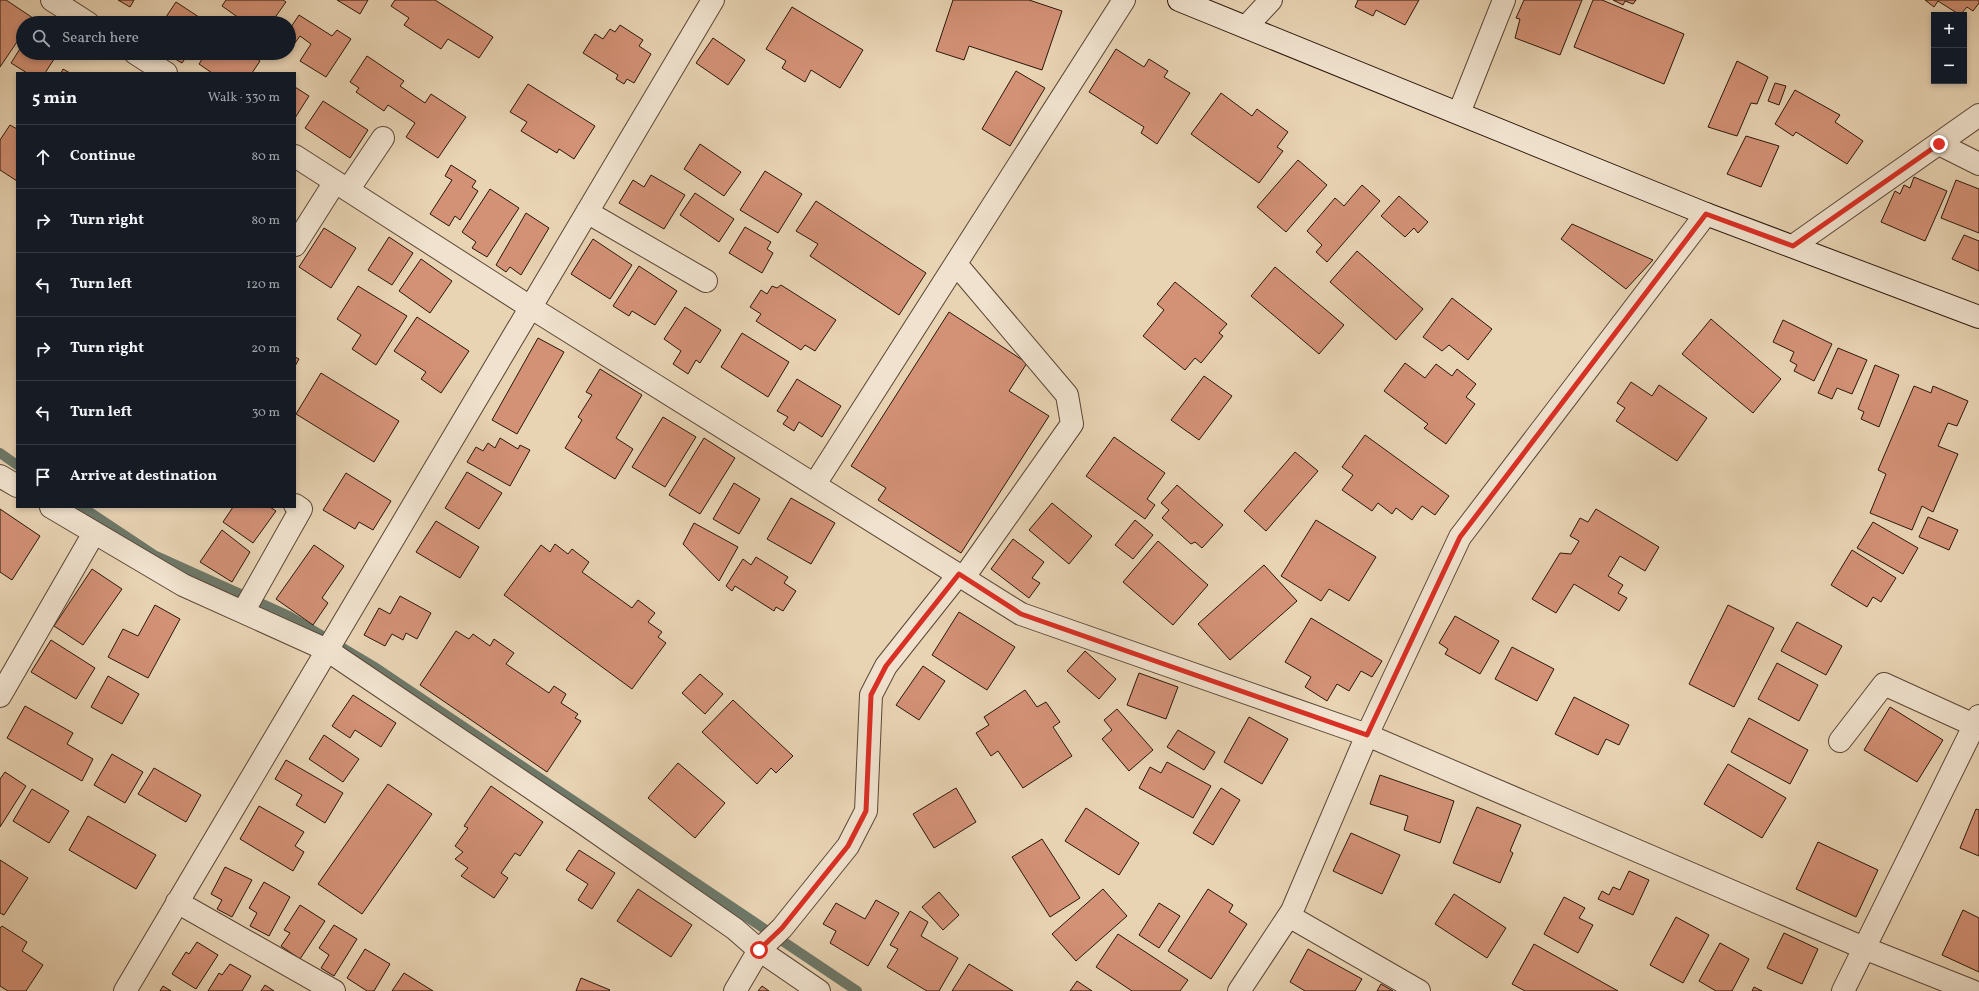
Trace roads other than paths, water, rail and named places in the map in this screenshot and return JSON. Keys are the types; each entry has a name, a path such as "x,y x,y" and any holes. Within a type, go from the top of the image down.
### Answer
{"street":[{"path":"52,0 77,16"},
{"path":"125,991 713,0"},
{"path":"815,484 1124,0"},
{"path":"1179,0 1706,214 1979,317"},
{"path":"1246,27 1271,0"},
{"path":"1459,114 1504,0"},
{"path":"145,60 164,72"},
{"path":"1793,246 1979,116"},
{"path":"296,245 342,186 383,138"},
{"path":"1939,144 1979,164"},
{"path":"296,157 530,307 1021,614 1367,735 1864,948 1972,991"},
{"path":"587,212 706,281"},
{"path":"1240,991 1289,916 1367,735 1460,537 1706,214"},
{"path":"735,991 759,950 782,928 848,846 866,811 871,695 886,666 961,576 1072,424 1067,395 956,264"},
{"path":"0,476 16,485"},
{"path":"243,612 301,509 296,506"},
{"path":"53,508 183,585 327,650 590,828 735,929 759,950 819,991"},
{"path":"0,696 94,533"},
{"path":"1840,741 1884,684 1977,720 1843,991"},
{"path":"178,902 334,991"},
{"path":"1289,916 1419,991"}],"waterway":[{"path":"0,453 16,464"},
{"path":"84,508 154,555 289,616 373,666 857,991"}]}
